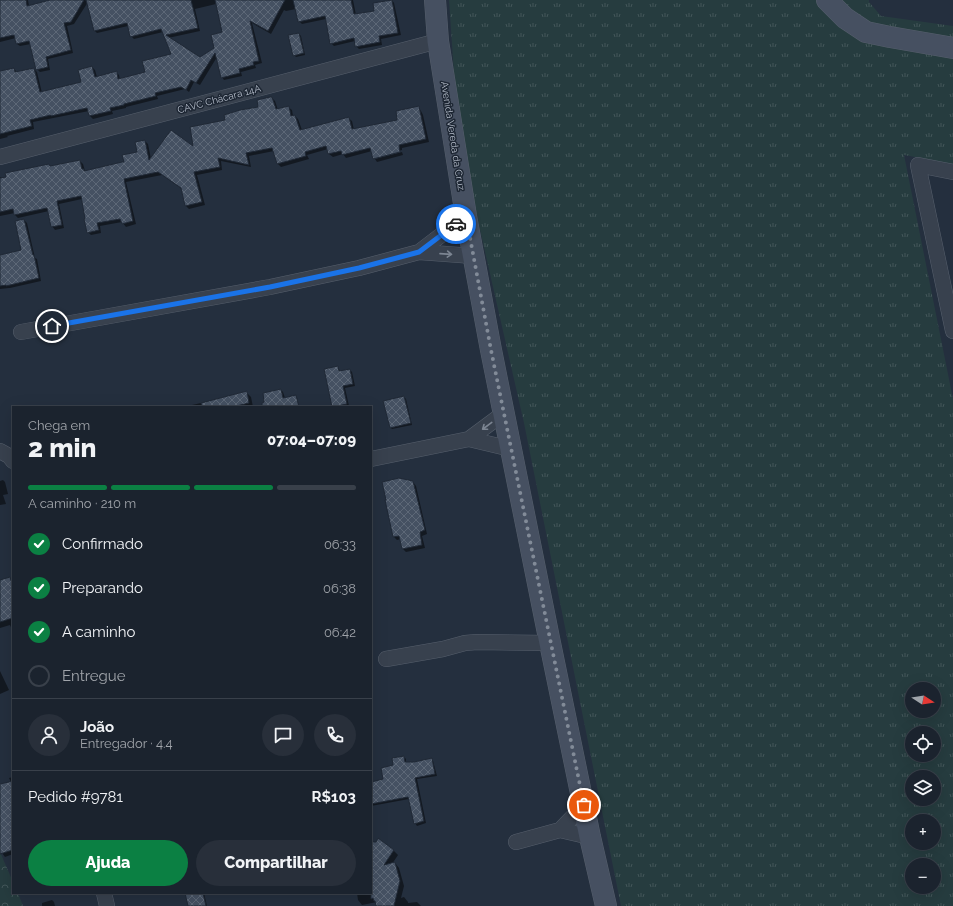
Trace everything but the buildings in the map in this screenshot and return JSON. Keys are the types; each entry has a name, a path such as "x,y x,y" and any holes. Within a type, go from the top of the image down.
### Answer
{"street":[{"name":"Avenida Vereda da Cruz","path":"435,0 438,41 473,256 550,643 590,837 606,906"},
{"path":"826,0 845,18 866,32 953,48"},
{"name":"CAVC Chácara 14A","path":"0,157 438,41"},
{"path":"953,172 918,165 953,331"},
{"path":"419,252 466,216"},
{"path":"21,332 277,286 359,268 419,252 473,256"},
{"path":"372,460 469,439 504,413"},
{"path":"469,439 511,449"},
{"path":"0,451 9,456 12,460"},
{"path":"386,659 443,649 465,643 550,643"},
{"path":"560,830 584,805"},
{"path":"516,842 560,830 590,837"},
{"path":"104,894 107,906"}],"green space":[{"path":"449,0 869,0 881,16 953,26 953,164 904,155 953,399 953,906 621,906 524,423 458,133"},
{"path":"0,852 12,880 12,894 18,894 23,906 0,906"}],"way so far":[{"path":"456,224 466,216 491,350 584,805"}],"route":[{"path":"52,326 270,287 359,268 419,252 456,224"}]}
